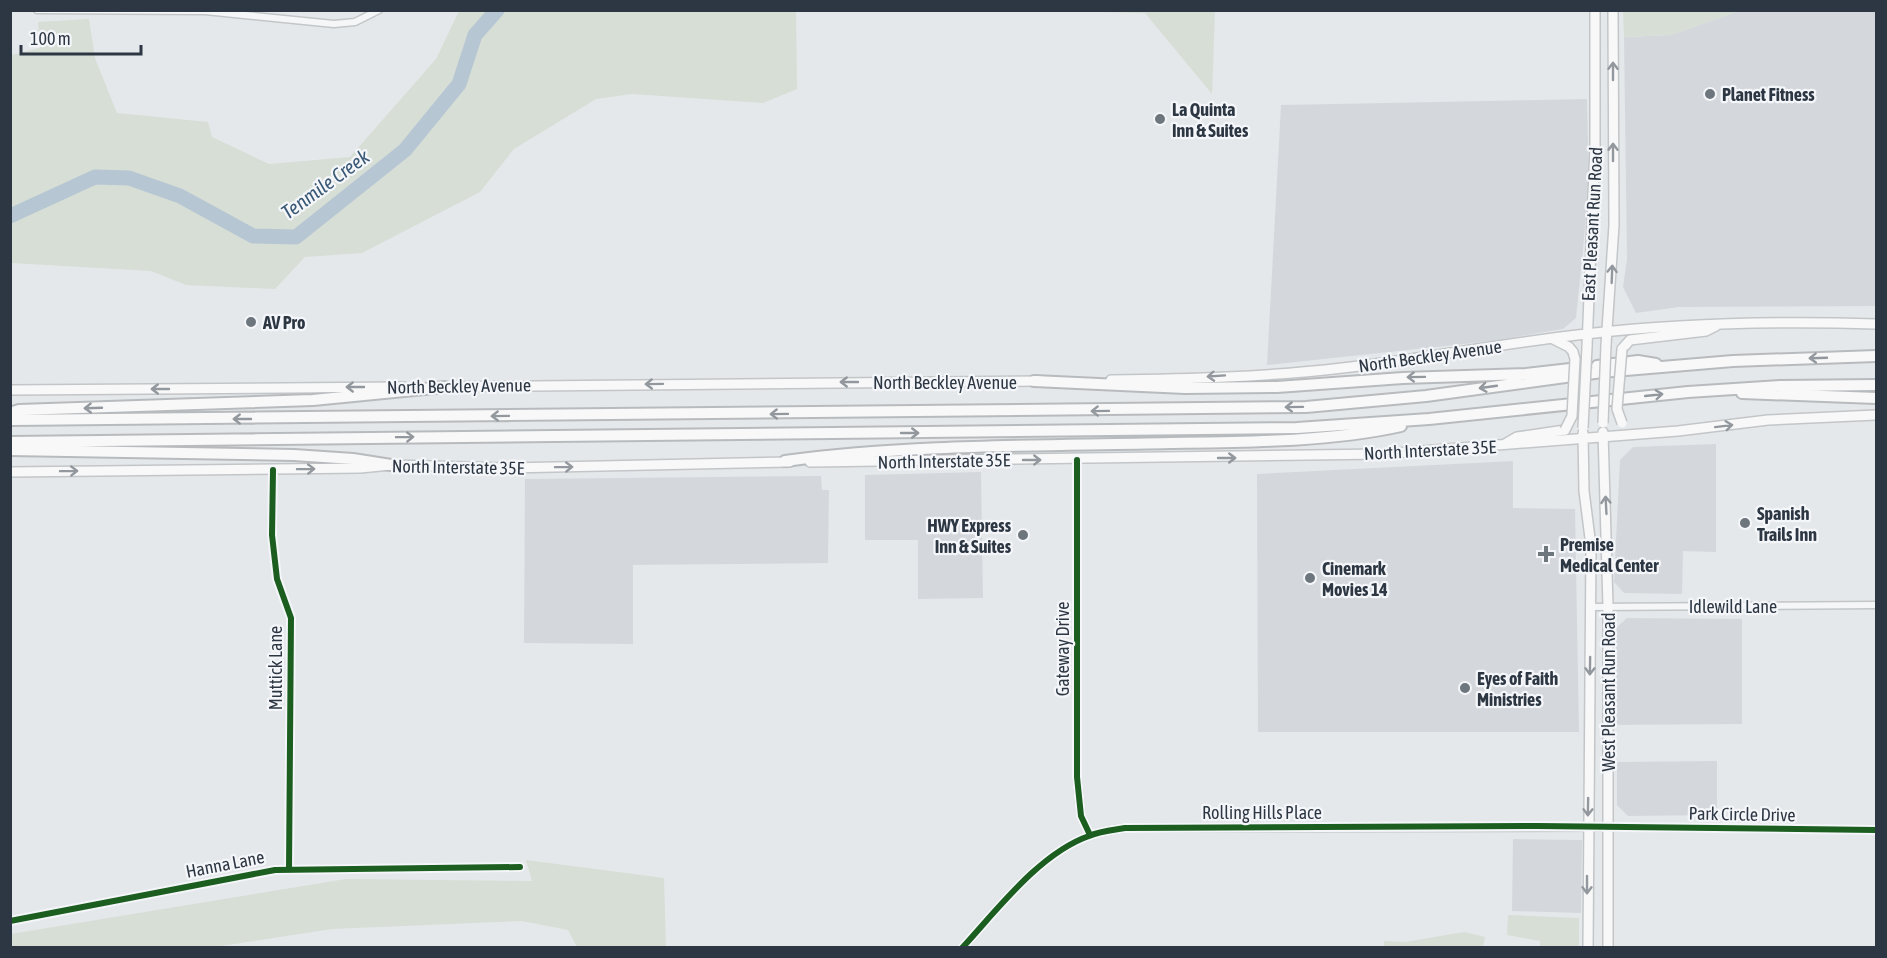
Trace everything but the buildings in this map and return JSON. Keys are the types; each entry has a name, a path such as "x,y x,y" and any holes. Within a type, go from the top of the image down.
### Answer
{"highway":[{"path":"10,420 1306,407 1426,396 1588,374 1672,366 1876,356"},
{"path":"1034,381 1232,389 1403,378 1526,374 1638,361 1672,366"},
{"path":"10,442 1225,429 1429,419 1709,390 1876,385"},
{"path":"10,413 19,410 313,400 445,387"},
{"path":"1709,390 1772,396 1876,398"},
{"path":"785,462 841,454 936,448 1256,440 1384,429 1429,419"},
{"path":"10,450 285,455 353,459 391,465"}],"main road":[{"name":"East Pleasant Run Road","path":"1583,433 1595,130 1595,10"},
{"name":"East Pleasant Run Road","path":"1603,436 1614,225 1613,10"},
{"path":"1595,46 1613,45"},
{"path":"1595,130 1613,130"},
{"path":"1664,432 1629,428 1622,423 1617,410 1622,349 1630,340 1706,331 1721,324"},
{"name":"North Beckley Avenue","path":"10,390 1176,379 1341,369 1607,332 1721,324 1876,324"},
{"path":"1500,446 1517,437 1565,430 1572,416 1575,359 1573,352 1565,344 1551,338"},
{"name":"North Interstate 35E","path":"10,472 273,470 391,465 507,468 1383,454 1500,446 1583,433 1603,436 1664,432 1769,420 1876,415"},
{"name":"West Pleasant Run Road","path":"1583,433 1584,491 1591,546 1588,948"},
{"name":"West Pleasant Run Road","path":"1603,436 1608,606 1608,948"}],"street":[{"path":"37,10 205,11 334,24 355,22 379,10"},
{"name":"Gateway Drive","path":"1077,460 1077,777 1081,816 1090,835"},
{"name":"Muttick Lane","path":"273,470 272,535 277,579 291,618 289,870"},
{"name":"Idlewild Lane","path":"1590,607 1876,605"},
{"name":"Rolling Hills Place","path":"962,948 1037,869 1058,852 1090,835 1139,827 1607,827"},
{"name":"Park Circle Drive","path":"1607,827 1876,830"},
{"name":"Hanna Lane","path":"10,921 275,870 520,867"}],"shaded area":[{"path":"1623,10 1739,11 1671,35 1624,37"},
{"path":"459,11 796,11 797,89 763,103 632,94 596,99 514,149 480,192 362,253 305,257 275,289 186,285 151,271 11,263 11,55 40,48 38,22 89,19 95,58 117,113 208,122 212,137 269,164 350,157 436,59"},
{"path":"1049,11 1215,11 1212,94 1145,13"},
{"path":"1739,11 1876,11 1876,306 1679,307 1636,313 1623,287 1627,259 1624,37 1671,35"},
{"path":"1587,99 1589,186 1576,318 1563,329 1492,341 1267,365 1281,105"},
{"path":"1716,444 1716,552 1683,551 1682,594 1624,593 1614,582 1620,460 1633,447"},
{"path":"1513,461 1513,508 1575,509 1579,732 1258,732 1257,474"},
{"path":"981,472 983,598 918,599 918,540 865,540 865,475"},
{"path":"821,476 822,490 829,490 828,563 633,565 633,644 524,643 525,479"},
{"path":"1627,618 1742,619 1742,724 1616,725 1616,628"},
{"path":"1717,761 1717,815 1628,816 1617,805 1617,762"},
{"path":"1513,839 1582,840 1581,913 1512,911"},
{"path":"526,860 664,878 666,947 577,947 568,930 522,921 332,929 215,947 11,947 11,934 346,879 532,881"},
{"path":"1508,915 1579,918 1579,947 1540,947 1540,941 1507,935"},
{"path":"1464,932 1485,937 1483,947 1384,947 1384,941 1405,942"}],"waterway":[{"name":"Tenmile Creek","path":"10,216 95,177 129,178 180,196 253,236 296,237 405,150 459,84 475,35 497,10"}],"cycle path":[{"path":"1077,460 1077,777 1081,816 1090,835"},
{"path":"273,470 272,535 277,579 291,618 289,870"},
{"path":"962,948 1020,884 1053,855 1093,834 1125,828 1538,826 1876,830"},
{"path":"10,921 275,870 520,867"}],"place":[{"name":"Planet Fitness","path":"1710,94"},
{"name":"La Quinta Inn & Suites","path":"1160,119"},
{"name":"AV Pro","path":"251,322"},
{"name":"Spanish Trails Inn","path":"1745,523"},
{"name":"HWY Express Inn & Suites","path":"1023,535"},
{"name":"Premise Medical Center","path":"1546,554"},
{"name":"Cinemark Movies 14","path":"1310,578"},
{"name":"Eyes of Faith Ministries","path":"1465,688"}]}
